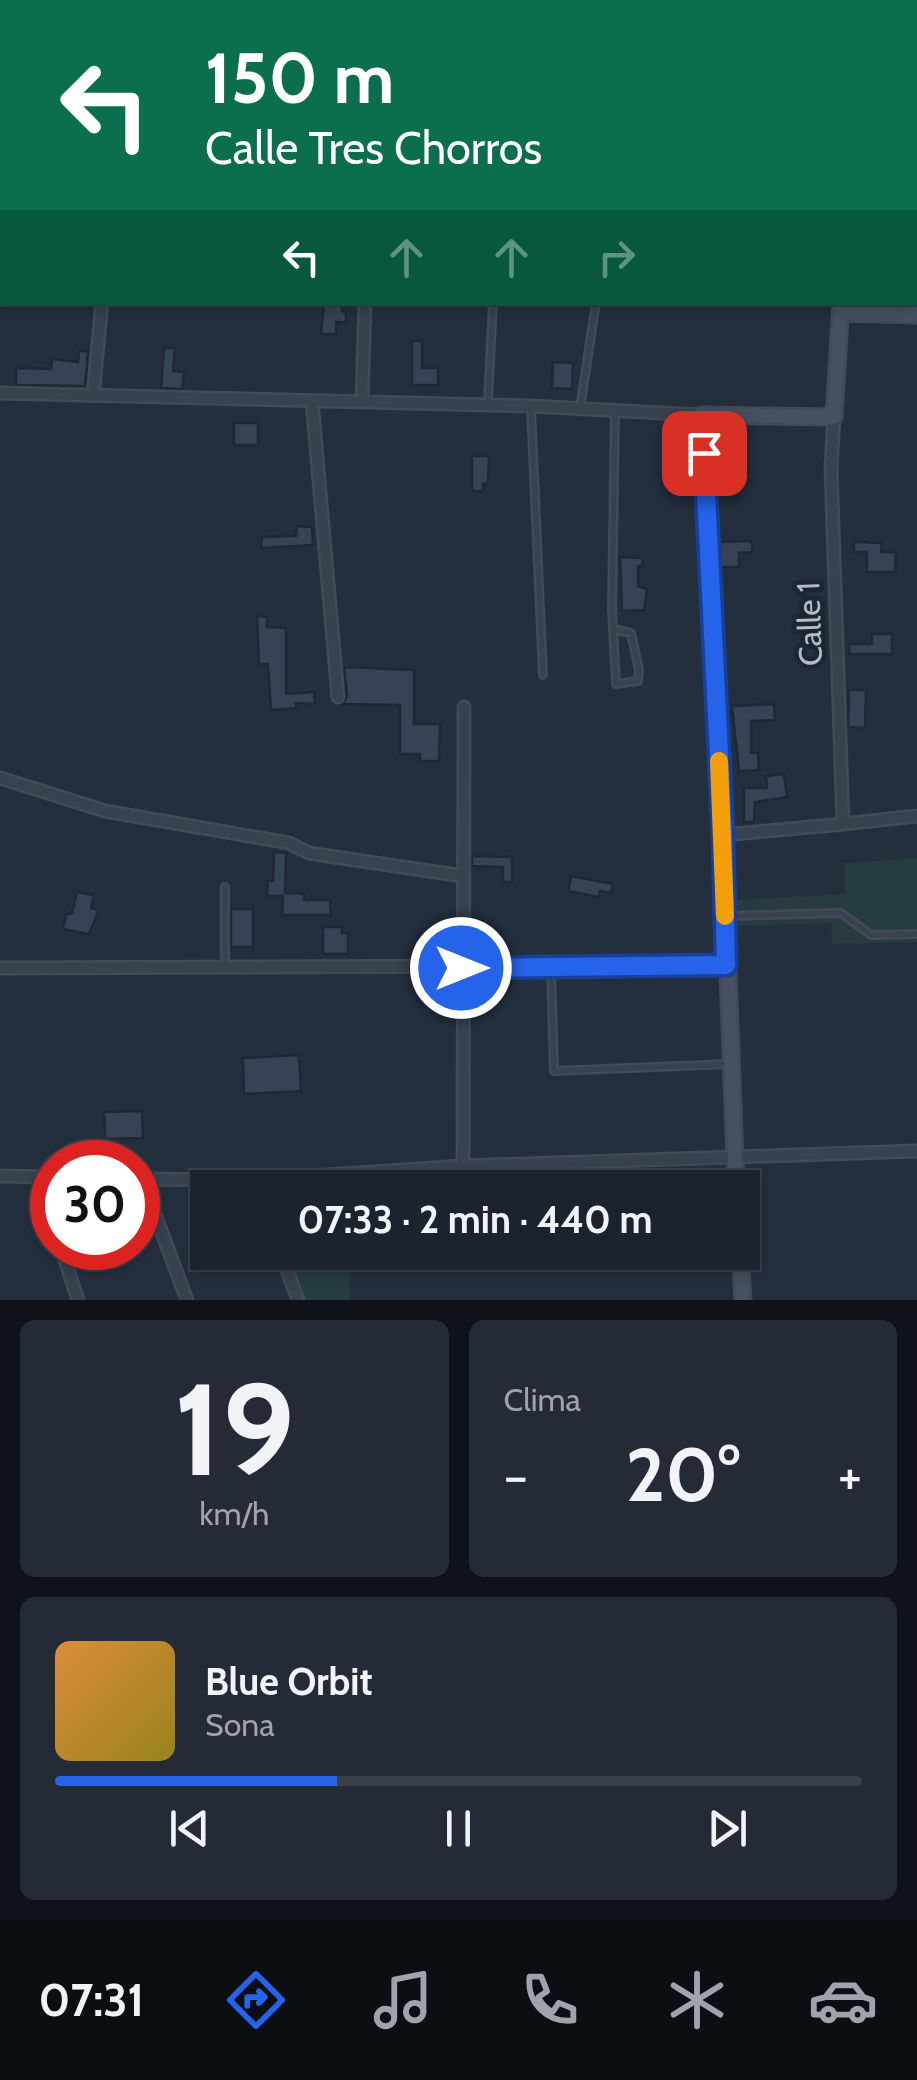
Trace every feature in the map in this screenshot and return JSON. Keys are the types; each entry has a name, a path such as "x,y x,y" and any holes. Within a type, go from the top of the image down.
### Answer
{"main road":[{"path":"840,308 917,315"},
{"name":"Calle 1","path":"834,417 840,308"},
{"path":"735,1170 702,415 834,417"},
{"path":"741,1270 743,1300"}],"street":[{"path":"92,396 102,305"},
{"path":"362,401 366,305"},
{"path":"0,393 531,406 702,415"},
{"path":"312,401 338,697"},
{"name":"Calle 1","path":"834,417 831,468 843,824"},
{"path":"463,1166 464,707"},
{"path":"0,778 105,811 289,843 328,856 462,876"},
{"path":"723,835 917,816"},
{"path":"0,968 726,965"},
{"path":"417,1170 917,1151"},
{"path":"0,1176 30,1177"},
{"path":"160,1180 190,1181"},
{"path":"160,1230 187,1300"},
{"path":"68,1270 78,1300"},
{"path":"287,1270 298,1300"}],"lane":[{"path":"488,405 493,305"},
{"path":"580,408 596,305"},
{"path":"531,406 544,676"},
{"path":"613,629 630,632 638,681 616,684 613,629 615,410"},
{"path":"225,887 225,968"},
{"path":"725,916 841,913 871,935 917,934"},
{"path":"550,967 554,1071 730,1064"}],"green space":[{"path":"917,858 917,942 832,944 831,923 739,926 735,900 845,894 845,863"},
{"path":"293,1270 351,1270 350,1300 304,1300"}],"building":[{"path":"324,305 342,305 346,322 336,322 336,334 321,334"},
{"path":"412,341 422,341 422,368 438,368 438,385 412,385"},
{"path":"164,348 175,348 173,371 184,372 182,389 161,388"},
{"path":"79,351 88,351 85,386 16,385 16,368 51,369 52,359 78,362"},
{"path":"553,362 573,363 572,389 552,388"},
{"path":"234,423 258,423 258,445 234,445"},
{"path":"472,456 489,456 488,483 483,484 483,491 472,491"},
{"path":"297,526 312,527 313,545 261,548 262,537 296,536"},
{"path":"752,541 752,552 739,553 739,567 720,567 720,542"},
{"path":"854,542 882,543 881,552 896,552 895,572 867,572 867,552 854,552"},
{"path":"620,557 643,558 642,566 638,566 638,586 647,589 644,610 622,611"},
{"path":"257,616 267,617 267,627 286,628 286,694 314,692 315,704 296,703 296,708 271,710 268,664 259,664"},
{"path":"872,634 892,634 892,654 849,654 849,644 872,644"},
{"path":"344,667 414,670 414,724 440,724 439,761 420,761 420,754 400,754 400,705 343,704 347,696"},
{"path":"849,690 866,690 865,728 848,727"},
{"path":"774,704 775,720 751,721 751,753 758,753 759,770 739,771 732,706"},
{"path":"784,774 787,797 755,802 754,822 744,822 744,788 767,788 766,776"},
{"path":"274,852 286,853 285,893 304,894 304,900 330,900 331,915 282,915 283,896 267,896 268,881 273,881"},
{"path":"472,856 512,857 512,882 503,882 503,867 472,866"},
{"path":"571,876 613,884 611,893 600,891 599,897 568,891"},
{"path":"77,892 94,895 91,908 99,910 89,934 63,929"},
{"path":"231,909 253,909 253,947 231,947"},
{"path":"323,927 342,927 342,933 348,933 348,954 323,954"},
{"path":"299,1055 301,1091 244,1094 243,1058"},
{"path":"142,1111 143,1138 105,1139 104,1112"}],"slow traffic":[{"path":"719,761 725,916"}],"route":[{"path":"461,968 726,965 704,453"}]}
